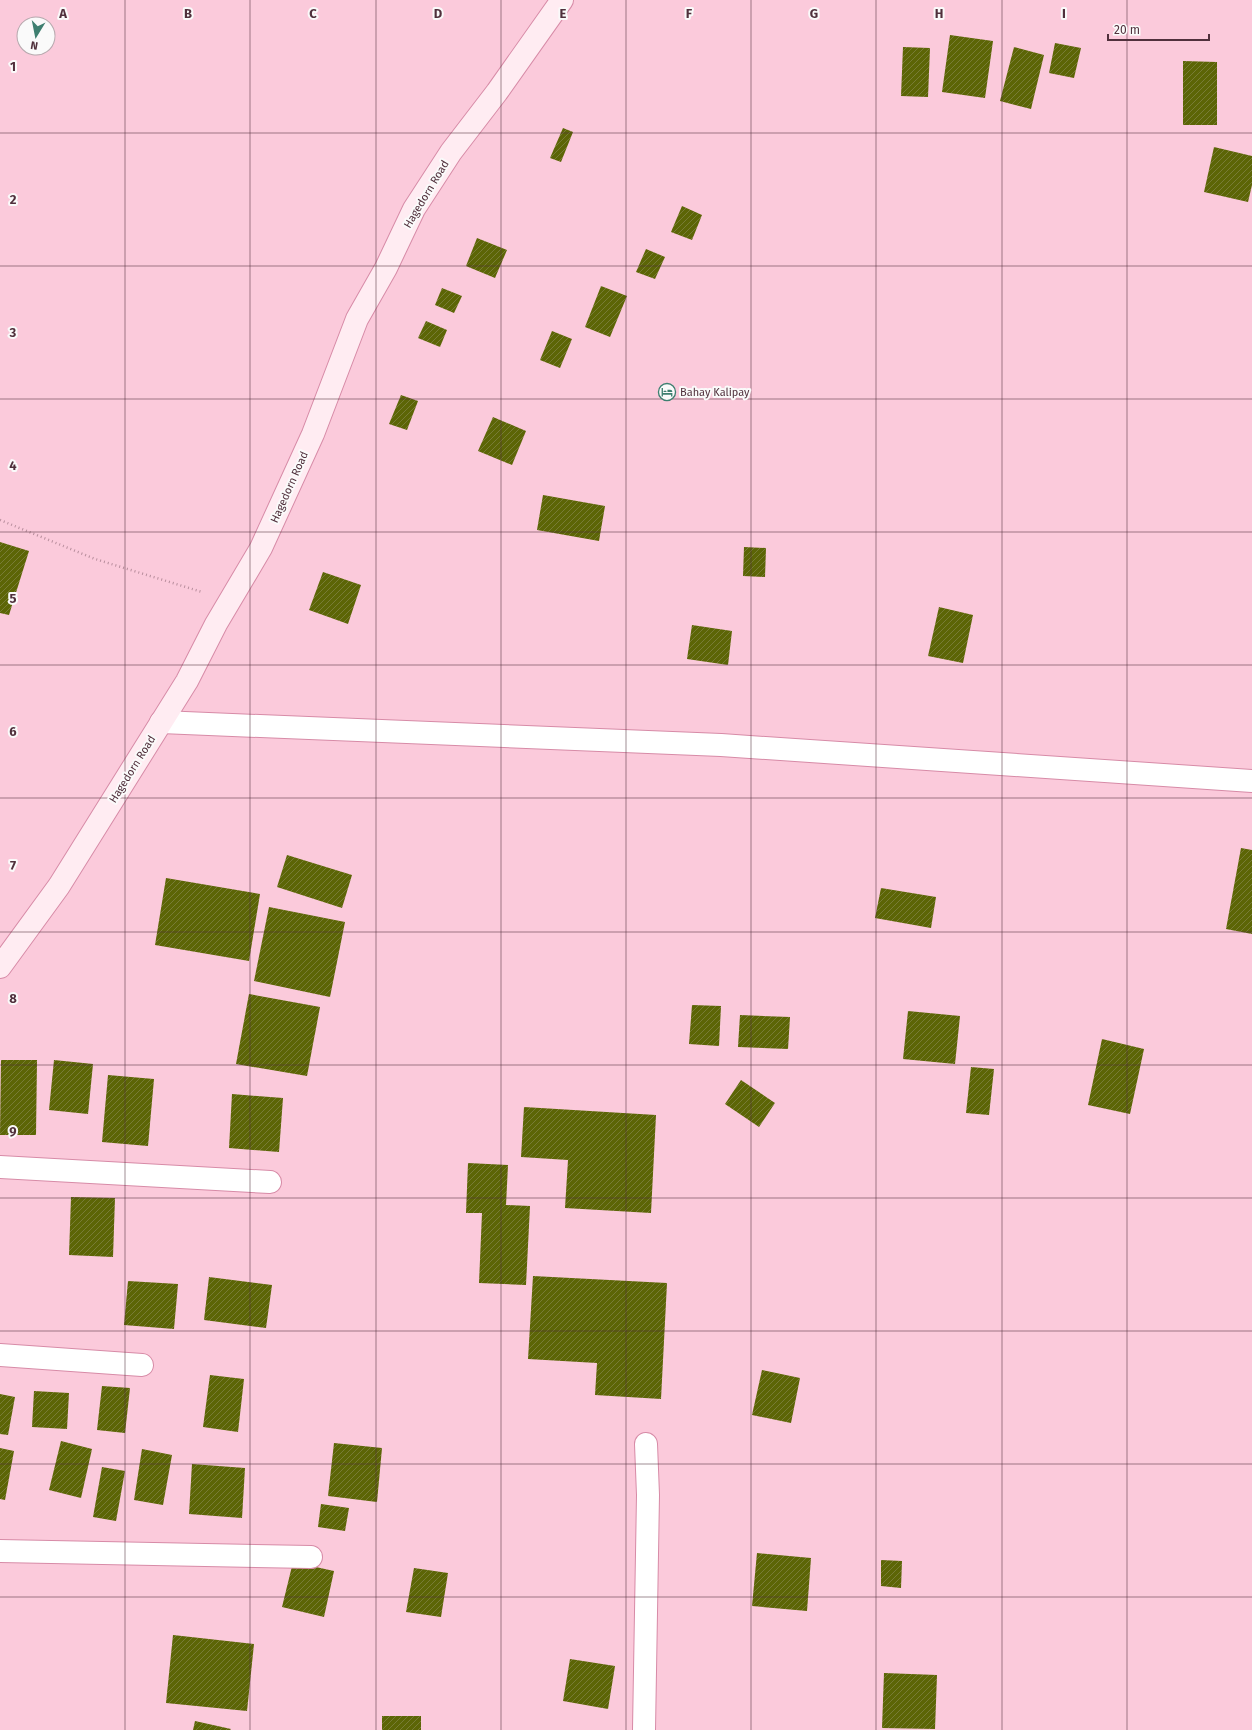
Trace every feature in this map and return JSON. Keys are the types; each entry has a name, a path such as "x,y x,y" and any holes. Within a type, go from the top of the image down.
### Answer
{"street":[{"name":"Hagedorn Road","path":"0,967 59,886 187,681 216,624 261,548 312,434 356,319 386,268 414,209 451,152 497,92 562,0"},
{"path":"161,722 721,745 1252,781"},
{"path":"0,1168 270,1182"},
{"path":"0,1354 142,1366"},
{"path":"644,1730 648,1495 646,1444"},
{"path":"0,1552 312,1557"}],"path":[{"path":"0,520 95,559 212,596 216,624"}],"building":[{"path":"950,35 993,41 985,98 942,92"},
{"path":"1055,43 1081,48 1074,78 1049,73"},
{"path":"903,47 930,48 928,97 901,96"},
{"path":"1014,47 1044,55 1031,109 1000,101"},
{"path":"1183,61 1217,62 1217,125 1183,125"},
{"path":"563,128 573,132 561,162 550,158"},
{"path":"1214,147 1252,156 1252,185 1248,202 1204,192"},
{"path":"682,206 702,215 692,240 671,232"},
{"path":"477,238 507,250 495,278 466,266"},
{"path":"646,249 665,257 655,279 636,272"},
{"path":"601,286 627,296 610,337 585,327"},
{"path":"442,288 462,296 454,313 435,305"},
{"path":"426,321 447,330 440,347 418,338"},
{"path":"552,331 572,339 560,368 540,360"},
{"path":"401,395 418,401 407,430 389,424"},
{"path":"493,417 526,431 512,465 478,451"},
{"path":"543,495 605,506 599,541 537,530"},
{"path":"0,542 29,551 9,615 0,613"},
{"path":"744,547 766,548 765,577 743,576"},
{"path":"323,572 361,585 348,624 309,610"},
{"path":"939,607 973,615 963,663 928,656"},
{"path":"692,625 732,631 728,665 687,659"},
{"path":"1241,848 1252,850 1252,934 1226,929"},
{"path":"287,855 352,875 342,908 277,887"},
{"path":"166,878 260,894 249,961 155,945"},
{"path":"881,888 936,897 931,928 875,918"},
{"path":"269,907 345,922 330,997 254,981"},
{"path":"249,994 320,1007 307,1076 236,1064"},
{"path":"692,1005 721,1006 719,1046 689,1044"},
{"path":"908,1011 960,1016 955,1064 903,1059"},
{"path":"740,1015 790,1017 788,1049 738,1047"},
{"path":"1102,1039 1144,1049 1130,1114 1088,1105"},
{"path":"1,1060 37,1060 36,1135 0,1135"},
{"path":"54,1060 93,1064 88,1114 49,1110"},
{"path":"971,1067 994,1069 989,1115 966,1113"},
{"path":"108,1075 154,1079 148,1146 102,1142"},
{"path":"741,1080 775,1103 759,1127 725,1104"},
{"path":"232,1094 283,1098 279,1152 229,1148"},
{"path":"524,1107 656,1115 651,1213 565,1208 568,1160 521,1157"},
{"path":"468,1163 508,1165 506,1205 530,1206 526,1285 479,1283 482,1213 466,1213"},
{"path":"71,1197 115,1198 113,1257 69,1255"},
{"path":"533,1276 667,1283 661,1399 595,1395 597,1363 528,1359"},
{"path":"209,1277 272,1285 266,1328 204,1320"},
{"path":"128,1281 178,1284 174,1329 124,1325"},
{"path":"762,1370 800,1378 791,1423 752,1415"},
{"path":"210,1375 244,1379 238,1432 203,1427"},
{"path":"102,1386 130,1388 125,1433 97,1430"},
{"path":"34,1391 69,1393 67,1429 32,1427"},
{"path":"0,1394 15,1397 8,1435 0,1434"},
{"path":"61,1441 92,1449 81,1498 49,1490"},
{"path":"334,1443 382,1448 377,1502 328,1496"},
{"path":"0,1448 14,1451 5,1500 0,1499"},
{"path":"142,1449 172,1455 163,1505 134,1500"},
{"path":"192,1464 245,1468 242,1518 189,1514"},
{"path":"102,1467 125,1471 116,1521 93,1517"},
{"path":"321,1504 349,1508 345,1531 318,1527"},
{"path":"757,1553 811,1558 807,1611 752,1606"},
{"path":"881,1560 902,1561 901,1588 881,1586"},
{"path":"293,1562 334,1571 324,1617 282,1607"},
{"path":"414,1568 448,1573 441,1617 406,1612"},
{"path":"173,1635 254,1644 247,1711 166,1703"},
{"path":"570,1659 615,1666 608,1709 563,1701"},
{"path":"884,1673 937,1675 935,1729 882,1728"},
{"path":"382,1716 421,1716 421,1730 382,1730"},
{"path":"195,1721 231,1729 193,1730"}],"place":[{"name":"Bahay Kalipay","path":"667,392"}]}
